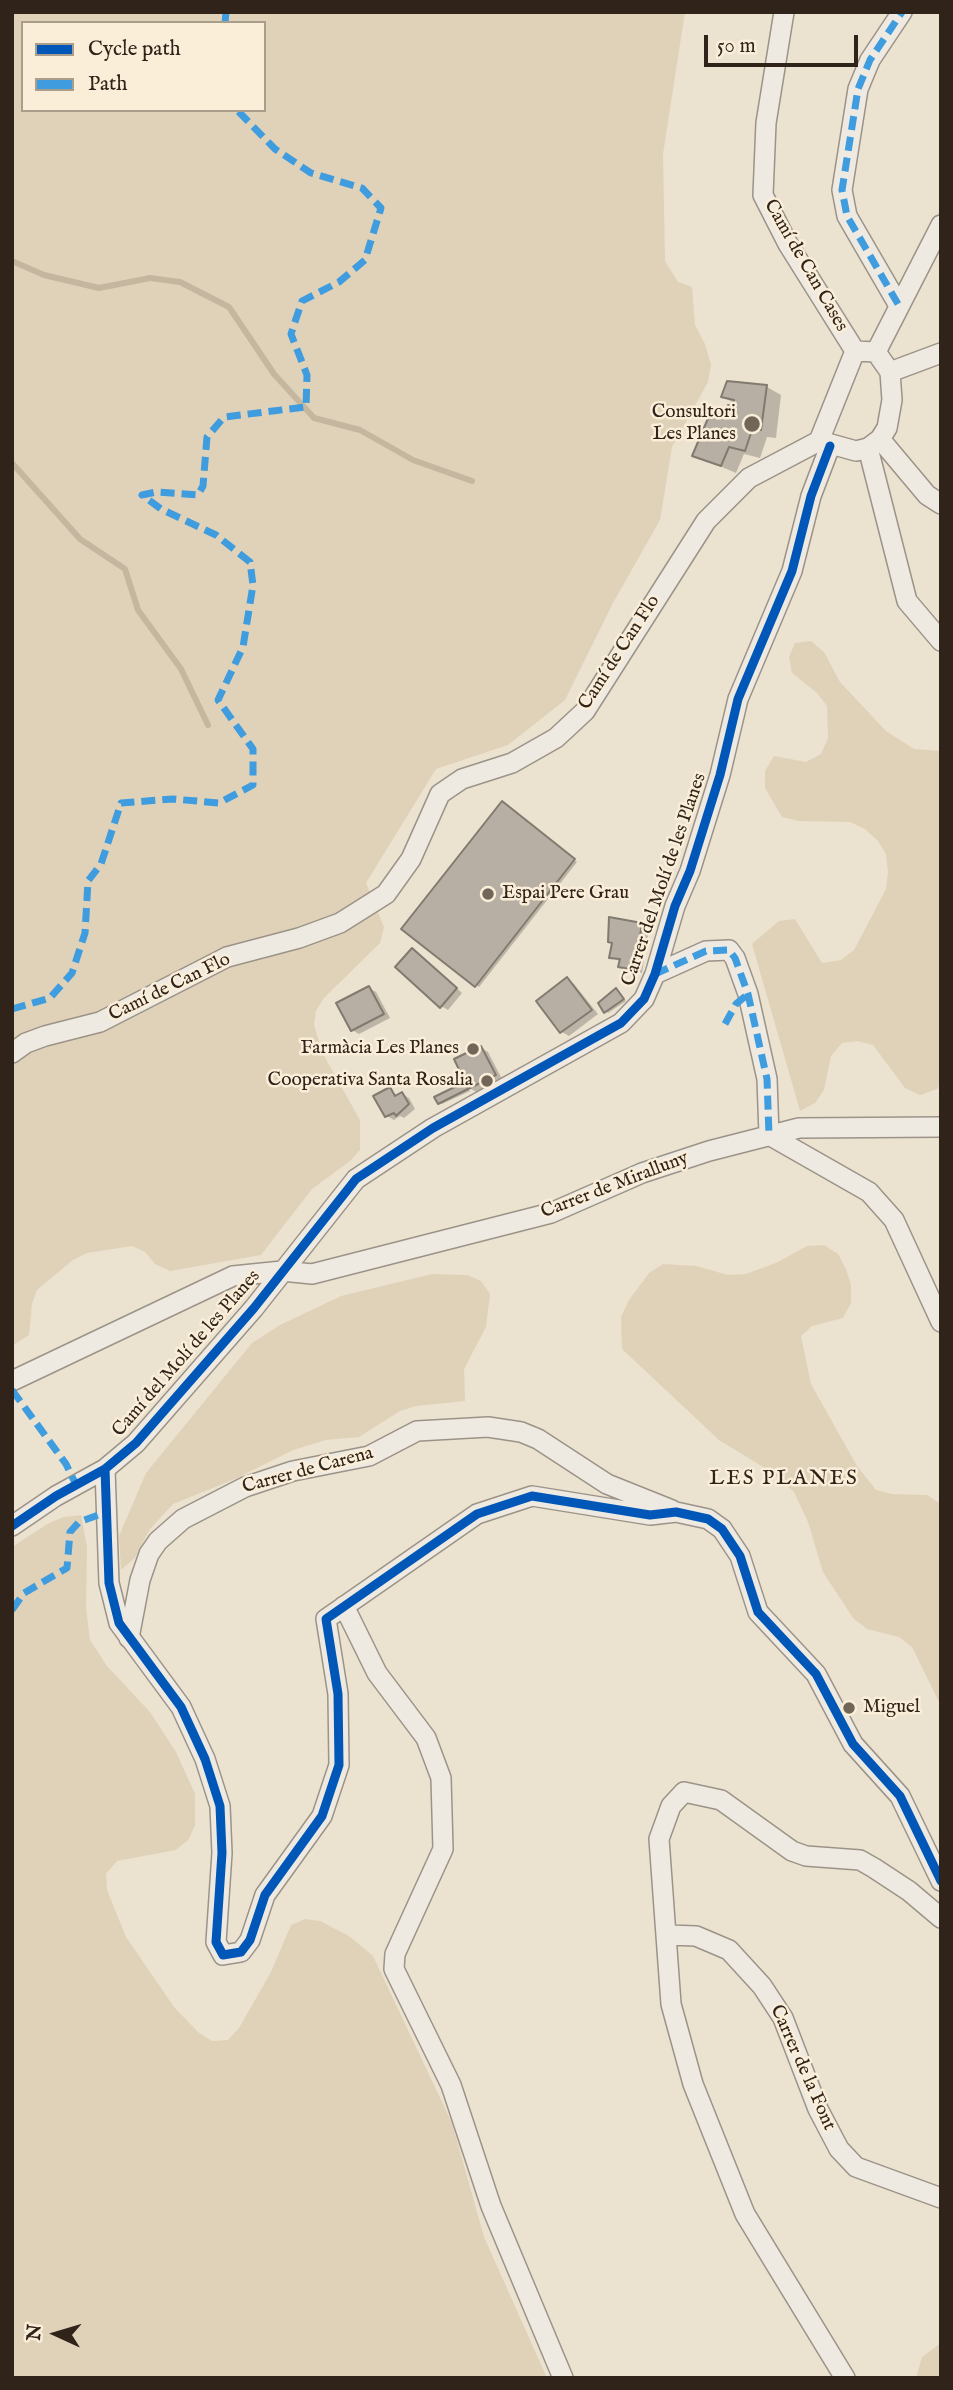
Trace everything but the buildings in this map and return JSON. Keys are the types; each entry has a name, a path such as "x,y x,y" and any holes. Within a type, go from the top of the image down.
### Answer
{"street":[{"name":"Camí de Can Cases","path":"784,12 766,123 763,195 788,244 855,351"},
{"path":"898,304 847,216 842,190 858,89 870,60 902,12"},
{"path":"876,352 898,304 941,225"},
{"path":"855,351 876,352"},
{"name":"Carrer del Molí de les Planes","path":"288,1272 356,1179 433,1128 621,1023 644,999 655,974 720,775 738,699 792,571 824,443 855,351"},
{"path":"824,443 856,451 874,444 891,413 890,372 876,352"},
{"path":"890,372 941,353"},
{"name":"Camí de Can Flo","path":"12,1053 26,1042 100,1022 227,957 299,938 340,923 386,894 411,859 440,794 462,779 512,763 556,738 585,711 706,521 749,478 824,443"},
{"path":"874,444 941,504"},
{"path":"874,444 907,601 941,641"},
{"path":"655,974 706,951 729,950 735,958 748,994 767,1079 769,1135 869,1192 894,1220 941,1322"},
{"name":"Carrer de Miralluny","path":"12,1381 233,1276 288,1272 312,1274 551,1213 642,1173 799,1128 941,1128"},
{"name":"Camí del Molí de les Planes","path":"12,1526 55,1496 105,1469 136,1443 288,1272"},
{"name":"Carrer de Carena","path":"129,1637 139,1580 149,1553 158,1541 183,1519 222,1496 266,1479 369,1456 417,1431 488,1427 521,1432 538,1439 607,1484 676,1512"},
{"path":"105,1469 109,1583 119,1623 181,1707 205,1759 219,1806 222,1853 216,1942 223,1955 241,1952 250,1940 265,1895 323,1815 339,1765 338,1694 326,1619 477,1514 532,1496 650,1515 676,1512 708,1520 734,1542 758,1612 816,1674 853,1744 900,1796 941,1881"},
{"path":"344,1606 377,1673 426,1738 441,1779 443,1849 394,1954 394,1969 451,2085 491,2206 563,2378"},
{"path":"845,2378 745,2214 692,2084 671,2004 659,1839 671,1806 684,1792 721,1800 792,1851 806,1856 860,1860 909,1891 941,1918"},
{"name":"Carrer de la Font","path":"668,1935 696,1936 729,1950 762,1986 783,2018 818,2109 839,2149 856,2167 941,2198"}],"shaded area":[{"path":"12,12 685,12 663,154 665,261 678,282 692,287 695,325 705,344 711,365 708,382 672,447 660,520 613,603 565,700 508,745 436,769 366,883 384,927 380,943 324,998 316,1011 314,1025 323,1054 360,1120 360,1150 350,1161 312,1189 261,1255 170,1271 155,1264 145,1252 132,1246 87,1253 73,1260 37,1290 32,1304 29,1335 12,1346"},
{"path":"811,641 824,652 840,682 886,731 914,749 941,751 941,1083 937,1089 920,1095 905,1088 873,1045 858,1041 842,1043 831,1056 824,1090 815,1103 800,1111 752,944 779,921 795,919 822,963 841,960 854,950 886,889 888,872 886,854 878,841 865,829 850,822 799,821 782,817 765,788 765,771 774,756 806,762 821,754 828,738 827,706 817,693 792,673 789,657 795,643"},
{"path":"824,1245 838,1254 846,1269 851,1285 851,1303 843,1318 812,1326 801,1336 811,1384 857,1466 876,1490 892,1494 927,1495 941,1504 941,1706 912,1647 899,1637 867,1629 853,1618 823,1572 808,1522 794,1492 768,1470 719,1440 622,1349 621,1317 629,1300 649,1273 663,1264 696,1266 728,1275 746,1274 776,1263 807,1246"},
{"path":"432,1274 467,1275 481,1281 490,1294 486,1327 464,1369 465,1401 416,1406 400,1411 359,1437 326,1440 293,1450 235,1479 173,1504 150,1529 135,1558 121,1570 119,1536 146,1473 252,1343 280,1325 341,1296"},
{"path":"81,1515 87,1547 86,1608 90,1640 107,1666 150,1712 176,1752 195,1794 195,1825 189,1839 176,1850 117,1861 106,1874 107,1890 126,1937 174,2007 198,2032 212,2041 228,2040 239,2028 271,1972 291,1925 305,1919 320,1921 349,1936 373,1956 452,2123 484,2237 547,2378 12,2378 12,1547 49,1523 64,1517"},
{"path":"941,2343 941,2378 916,2378 922,2357"}],"waterway":[{"path":"12,261 44,275 99,288 150,278 180,282 229,307 274,374 314,418 360,430 413,460 472,481"},
{"path":"12,463 80,539 125,569 138,610 181,669 208,725"}],"marked path":[{"path":"225,21 226,12"},
{"path":"898,304 847,216 842,190 858,89 870,60 902,12"},
{"path":"12,1009 50,998 72,973 85,933 88,881 101,864 121,803 173,799 219,803 253,785 253,749 218,700 243,647 253,585 250,562 216,535 161,509 142,495 156,492 198,495 203,486 207,437 224,417 306,407 307,375 291,334 302,301 339,282 365,260 381,208 362,188 311,173 275,149 239,112"},
{"path":"655,974 706,951 729,950 735,958 748,994 767,1079 769,1135"},
{"path":"725,1024 736,1004 748,994"},
{"path":"12,1390 66,1464 77,1487"},
{"path":"12,1610 24,1593 67,1568 70,1532 79,1522 107,1512"}],"cycle path":[{"path":"12,1526 56,1496 105,1469 136,1443 254,1308 356,1179 433,1128 621,1023 644,999 655,974 675,906 690,871 720,775 738,699 792,571 811,496 830,446"},
{"path":"105,1469 109,1583 119,1623 181,1707 205,1759 220,1806 222,1853 216,1942 223,1955 241,1952 250,1940 265,1895 322,1816 339,1765 338,1694 326,1619 477,1514 532,1496 650,1515 676,1512 708,1519 722,1529 740,1556 758,1612 816,1674 853,1744 900,1796 941,1881"}],"place":[{"name":"Consultori Les Planes","path":"752,424"},
{"name":"Espai Pere Grau","path":"488,894"},
{"name":"Farmàcia Les Planes","path":"473,1049"},
{"name":"Cooperativa Santa Rosalia","path":"487,1081"},
{"name":"Miguel","path":"849,1708"}],"district":[{"name":"LES PLANES","path":"784,1480"}]}
